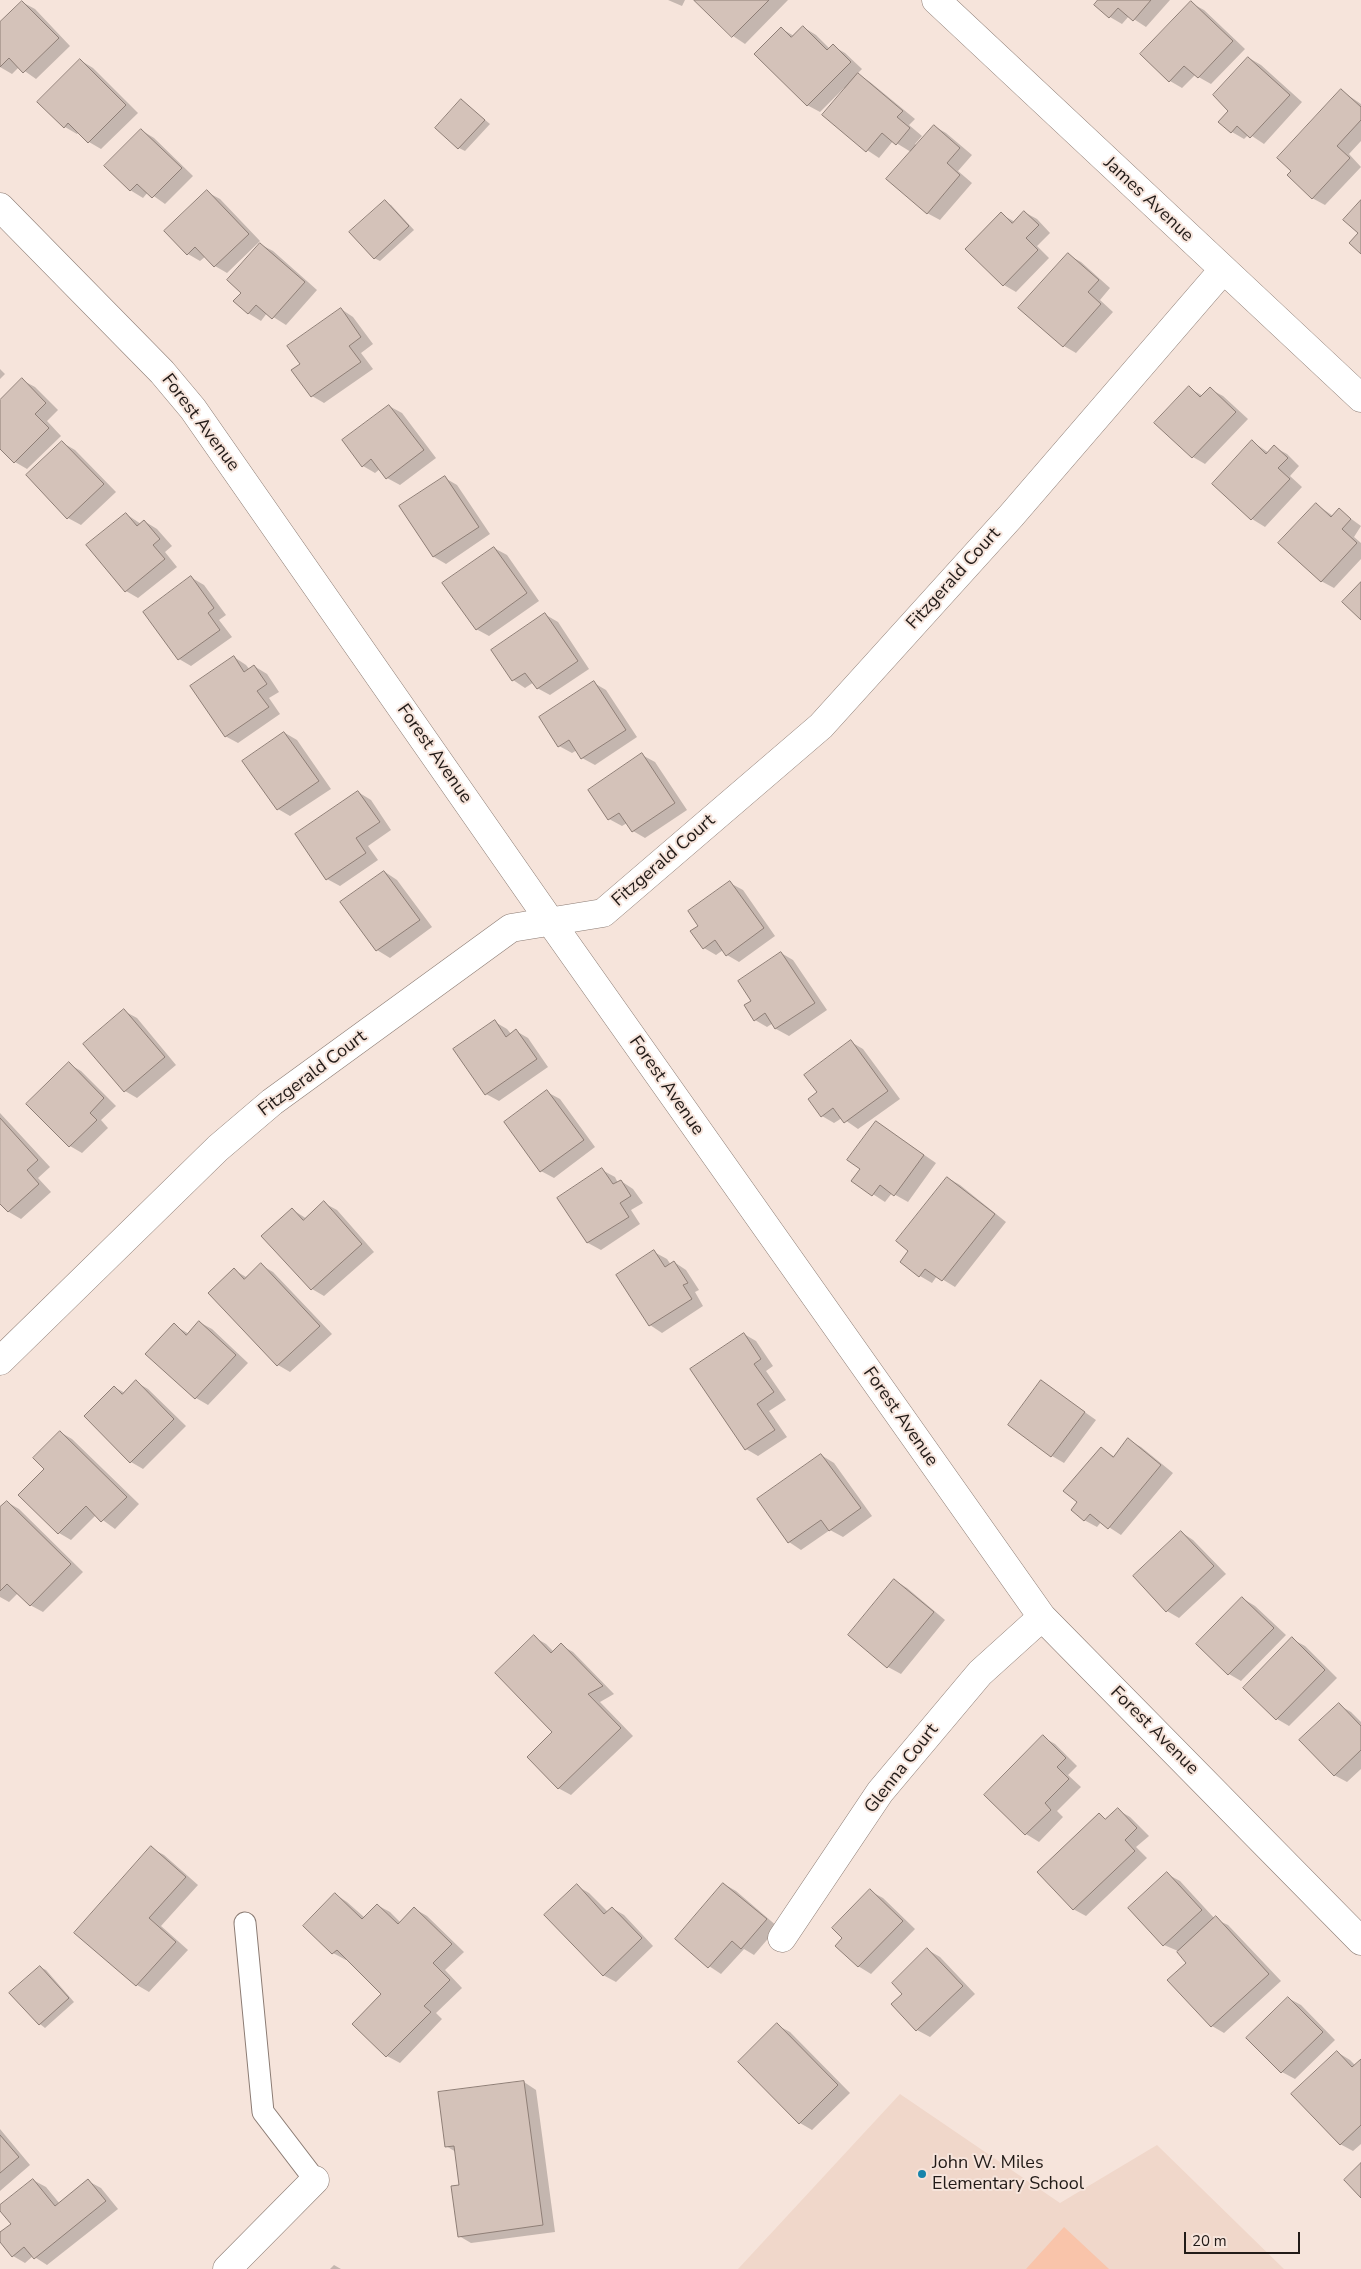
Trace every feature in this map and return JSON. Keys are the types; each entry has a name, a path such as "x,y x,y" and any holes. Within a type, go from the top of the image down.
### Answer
{"street":[{"name":"James Avenue","path":"936,0 1361,398"},
{"name":"Forest Avenue","path":"0,207 162,372 193,408 550,921 1042,1617 1361,1941"},
{"name":"Fitzgerald Court","path":"0,1361 218,1148 272,1102 511,928 603,914 821,726 1011,516 1223,270"},
{"name":"Glenna Court","path":"782,1938 880,1792 980,1673 1042,1617"},
{"path":"227,2269 315,2180"}],"lane":[{"path":"245,1923 263,2112 315,2180"}],"shaded area":[{"name":"John W. Miles Elementary School","path":"900,2094 1060,2203 1157,2145 1284,2269 738,2269"},
{"path":"1064,2227 1109,2269 1026,2269"}],"building":[{"path":"694,0 769,0 732,37"},
{"path":"1098,0 1151,0 1133,21 1118,8 1109,18 1094,5"},
{"path":"22,1 59,38 23,73 9,58 0,67 0,22"},
{"path":"1191,1 1233,41 1198,78 1184,66 1169,82 1140,54"},
{"path":"803,26 827,50 833,44 851,62 807,106 754,54 781,27 791,37"},
{"path":"1248,57 1290,95 1250,138 1237,126 1231,133 1218,122 1228,111 1213,95"},
{"path":"80,59 126,105 88,143 68,123 64,128 37,102"},
{"path":"858,73 903,111 897,117 910,128 896,145 882,133 866,152 822,115"},
{"path":"1341,89 1361,107 1361,120 1337,146 1350,158 1312,199 1287,175 1291,171 1277,158"},
{"path":"461,99 485,120 458,149 435,128"},
{"path":"934,125 960,148 947,163 960,175 927,214 886,179"},
{"path":"141,129 182,168 152,198 137,184 130,191 104,166"},
{"path":"207,190 249,234 214,267 195,247 187,255 164,231"},
{"path":"385,200 409,226 374,259 349,232"},
{"path":"1361,200 1361,254 1349,243 1358,233 1343,220"},
{"path":"1024,211 1039,225 1026,238 1038,250 1003,286 965,249 1001,212 1012,223"},
{"path":"260,243 305,282 272,319 256,305 248,314 233,301 241,293 227,280"},
{"path":"1068,253 1099,280 1088,292 1101,304 1063,347 1018,308"},
{"path":"341,308 361,337 349,346 361,362 311,397 291,370 300,364 287,346"},
{"path":"22,378 46,403 35,414 49,428 14,463 0,449 0,400"},
{"path":"1189,386 1200,397 1210,387 1236,412 1192,458 1154,423"},
{"path":"389,405 424,450 386,479 371,459 362,467 342,440"},
{"path":"1252,440 1266,454 1274,445 1288,458 1278,468 1290,479 1251,520 1212,484"},
{"path":"62,441 104,484 67,519 26,475"},
{"path":"445,476 479,527 433,557 399,506"},
{"path":"1316,503 1331,517 1339,508 1351,519 1342,529 1357,543 1321,582 1278,543"},
{"path":"126,513 137,526 144,520 160,539 153,545 165,559 125,592 86,545"},
{"path":"494,547 527,593 476,630 442,583"},
{"path":"191,576 214,608 208,613 220,630 178,660 143,612"},
{"path":"1361,582 1361,620 1342,602"},
{"path":"545,613 578,661 537,689 525,673 512,681 491,650"},
{"path":"234,656 244,672 254,665 267,684 257,691 269,707 225,737 190,686"},
{"path":"594,681 626,730 581,759 569,740 558,747 539,717"},
{"path":"284,732 319,781 277,810 242,761"},
{"path":"642,753 675,803 632,832 619,813 608,820 588,790"},
{"path":"358,791 380,822 356,838 366,853 326,880 295,834"},
{"path":"384,871 420,920 376,951 340,902"},
{"path":"730,881 764,928 726,956 715,940 703,949 690,931 698,926 688,911"},
{"path":"781,952 815,1003 775,1029 765,1013 754,1021 744,1005 751,1001 738,981"},
{"path":"124,1009 165,1057 124,1092 83,1044"},
{"path":"495,1020 506,1037 516,1029 537,1059 485,1095 453,1049"},
{"path":"851,1040 888,1091 844,1123 833,1108 821,1117 808,1099 817,1092 804,1075"},
{"path":"69,1062 104,1098 90,1113 97,1120 69,1147 26,1104"},
{"path":"547,1090 584,1140 540,1172 504,1122"},
{"path":"0,1118 38,1160 27,1170 39,1184 8,1212 0,1204"},
{"path":"876,1121 924,1155 894,1196 880,1185 872,1196 851,1181 860,1169 847,1160"},
{"path":"602,1168 613,1184 621,1180 631,1196 620,1203 629,1217 587,1243 557,1198"},
{"path":"947,1177 995,1214 942,1281 925,1269 919,1277 900,1262 908,1251 896,1241"},
{"path":"324,1201 362,1244 311,1290 261,1236 292,1208 303,1220"},
{"path":"654,1250 665,1267 674,1261 688,1283 683,1285 692,1299 649,1326 616,1275"},
{"path":"261,1263 320,1326 277,1366 208,1293 234,1268 244,1279"},
{"path":"199,1321 236,1355 195,1399 145,1354 174,1323 186,1335"},
{"path":"744,1333 761,1359 754,1364 774,1392 757,1404 775,1430 745,1450 690,1369"},
{"path":"136,1380 174,1419 130,1463 84,1416 114,1386 122,1394"},
{"path":"1041,1380 1085,1412 1051,1457 1008,1425"},
{"path":"60,1431 127,1497 101,1522 86,1506 58,1534 18,1495 44,1469 33,1458"},
{"path":"1128,1438 1161,1465 1108,1529 1090,1514 1084,1521 1071,1510 1077,1502 1063,1491 1101,1447 1113,1457"},
{"path":"821,1454 861,1508 829,1531 821,1520 788,1543 757,1499"},
{"path":"7,1501 71,1564 30,1606 7,1584 0,1591 0,1507"},
{"path":"1181,1531 1214,1566 1166,1612 1133,1576"},
{"path":"894,1579 934,1612 887,1668 848,1635"},
{"path":"1242,1597 1274,1628 1228,1675 1196,1644"},
{"path":"534,1635 551,1653 561,1643 603,1686 588,1694 621,1728 558,1789 527,1757 552,1732 495,1673"},
{"path":"1292,1637 1325,1670 1276,1720 1243,1688"},
{"path":"1339,1703 1361,1726 1361,1750 1334,1776 1299,1740"},
{"path":"1043,1735 1066,1758 1057,1767 1069,1779 1045,1803 1051,1810 1025,1835 984,1795"},
{"path":"1118,1808 1137,1828 1125,1840 1135,1851 1073,1910 1037,1872 1099,1813 1105,1819"},
{"path":"151,1846 186,1877 149,1918 176,1942 136,1986 74,1933"},
{"path":"1167,1872 1202,1910 1163,1946 1128,1908"},
{"path":"723,1883 767,1919 741,1949 732,1941 708,1968 675,1939"},
{"path":"577,1884 604,1914 612,1907 642,1938 603,1976 544,1915"},
{"path":"870,1889 903,1921 858,1967 835,1946 842,1938 832,1928"},
{"path":"335,1893 362,1919 377,1904 398,1924 414,1907 452,1944 433,1963 450,1980 424,2006 431,2012 386,2057 352,2024 381,1994 337,1950 332,1954 303,1926"},
{"path":"1216,1916 1269,1974 1211,2027 1167,1980 1186,1963 1177,1952"},
{"path":"927,1948 963,1986 916,2031 891,2004 902,1994 892,1983"},
{"path":"40,1966 69,1998 39,2025 9,1993"},
{"path":"1288,1997 1323,2032 1281,2073 1246,2038"},
{"path":"777,2023 838,2085 799,2124 738,2062"},
{"path":"1337,2051 1352,2067 1361,2059 1361,2125 1340,2145 1291,2094"},
{"path":"524,2081 543,2225 458,2237 451,2186 459,2185 454,2146 445,2147 438,2092"},
{"path":"0,2135 19,2157 0,2173"},
{"path":"1361,2163 1361,2198 1344,2180"},
{"path":"33,2179 55,2206 88,2179 106,2201 34,2259 24,2247 12,2257 0,2242 0,2232 11,2224 0,2211 0,2205"}],"place":[{"name":"John W. Miles Elementary School","path":"922,2174"}]}
